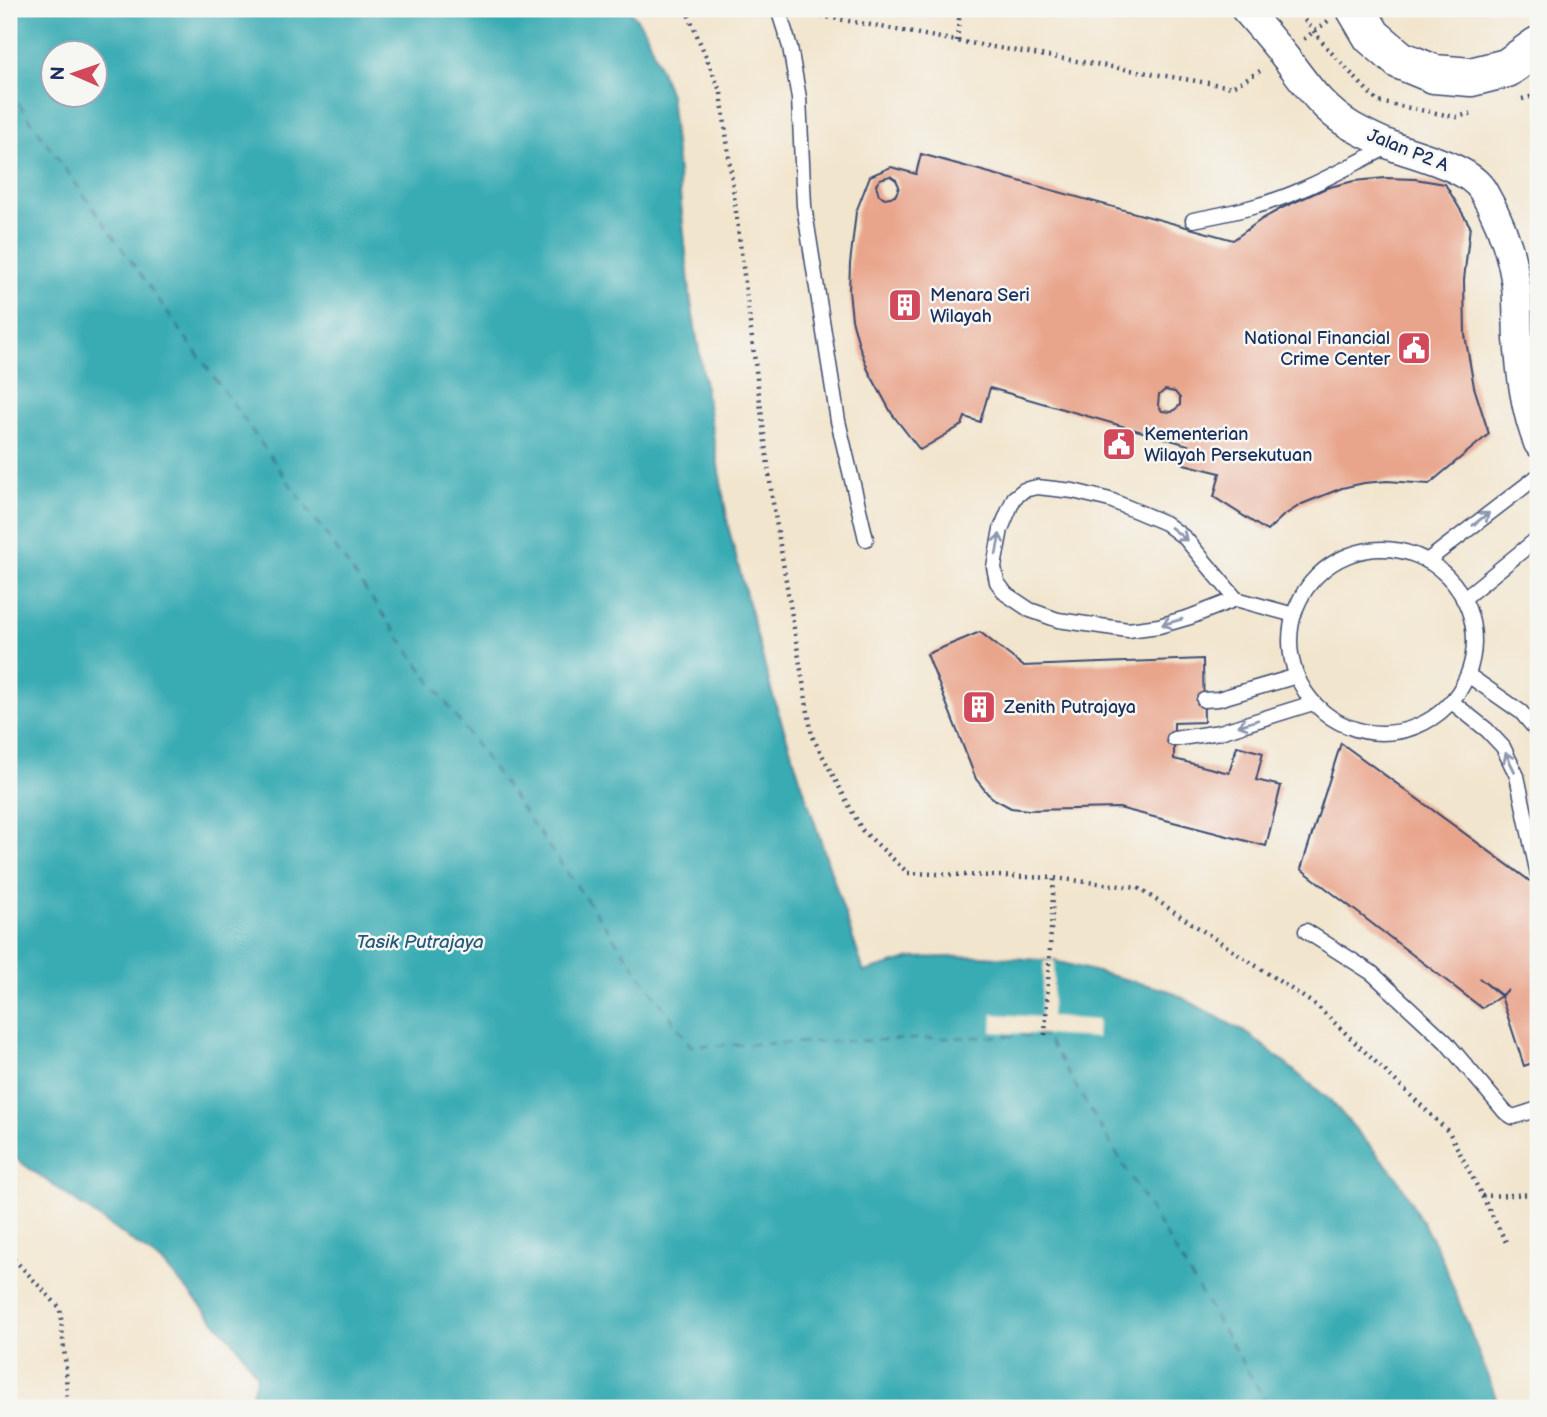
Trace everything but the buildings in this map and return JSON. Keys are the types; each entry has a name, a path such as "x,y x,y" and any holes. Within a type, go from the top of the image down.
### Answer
{"main road":[{"path":"1345,13 1400,60 1434,74 1471,77 1507,68 1538,47"}],"street":[{"name":"Jalan P2 A","path":"1245,9 1310,90 1335,116 1391,145 1454,168 1482,188 1508,246 1530,383 1531,424 1538,443"}],"lane":[{"path":"778,9 790,47 799,98 804,206 822,328 838,421 866,539"},
{"path":"1193,220 1278,199 1391,145"},
{"path":"1427,561 1538,476"},
{"path":"1236,599 1190,617 1128,630 1058,620 1030,610 1006,594 997,582 994,567 1001,528 1014,498 1024,490 1037,487 1110,499 1165,523 1185,538 1236,599 1294,615"},
{"path":"1463,600 1538,538"},
{"path":"1382,548 1411,552 1427,561 1437,566 1458,587 1470,614 1475,645 1468,675 1452,702 1427,722 1398,733 1367,732 1338,722 1313,703 1297,676 1290,645 1294,615 1307,588 1327,567 1353,553 1382,548"},
{"path":"1468,675 1521,712 1538,732"},
{"path":"1204,701 1297,676"},
{"path":"1452,702 1487,730 1503,747 1517,776 1538,875"},
{"path":"1174,739 1220,732 1313,703"},
{"path":"1306,931 1372,973 1446,1042 1505,1112 1513,1117 1538,1109"}],"path":[{"path":"686,9 721,93 772,497 812,736 862,830 908,873 1054,878 1138,888 1317,1006 1449,1132 1507,1244"},
{"path":"957,41 960,9"},
{"path":"796,11 1232,88 1285,56 1313,31 1345,13"},
{"path":"1530,97 1538,101"},
{"path":"1045,1035 1054,878"},
{"path":"1482,1196 1538,1194"},
{"path":"9,1254 60,1308 67,1408"}],"water":[{"name":"Tasik Putrajaya","path":"9,9 629,9 645,30 670,95 691,303 729,530 772,693 864,972 912,958 983,956 1055,961 1170,991 1250,1035 1331,1101 1397,1177 1440,1254 1500,1408 228,1408 249,1403 257,1376 238,1347 163,1263 9,1154"}],"pier":[{"path":"1044,961 1055,961 1051,1017 1098,1020 1097,1038 992,1032 993,1014 1040,1017"}],"ferry route":[{"path":"9,90 691,1046 1045,1035 1270,1408"}],"place":[{"name":"Menara Seri Wilayah","path":"905,305"},
{"name":"National Financial Crime Center","path":"1414,348"},
{"name":"Kementerian Wilayah Persekutuan","path":"1119,444"},
{"name":"Zenith Putrajaya","path":"979,707"}]}
